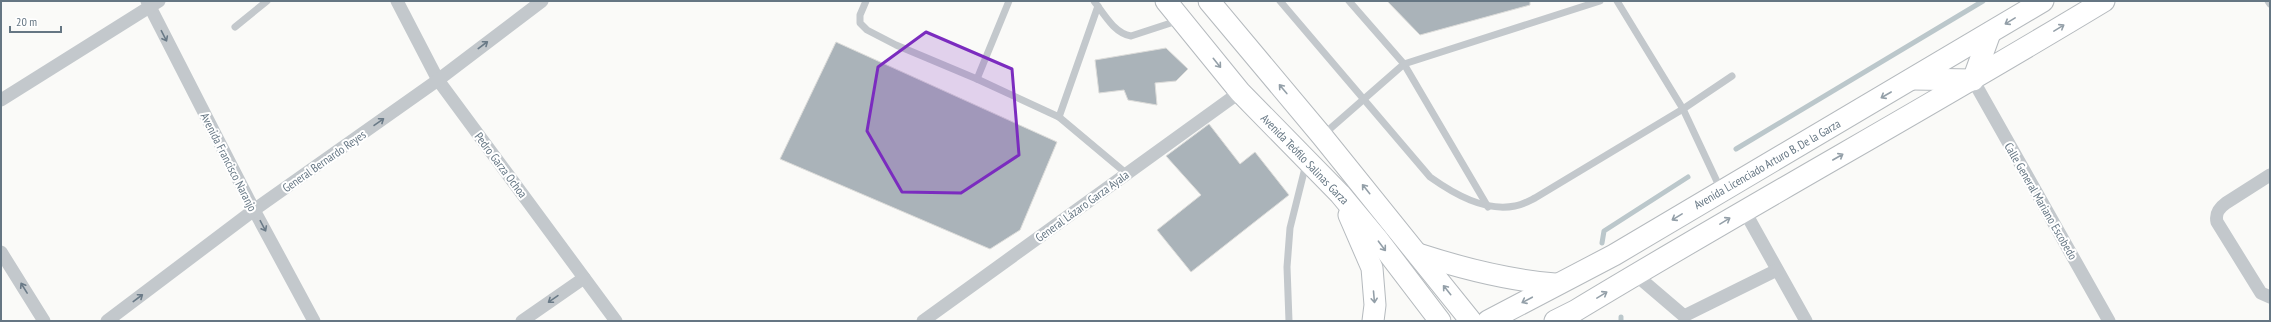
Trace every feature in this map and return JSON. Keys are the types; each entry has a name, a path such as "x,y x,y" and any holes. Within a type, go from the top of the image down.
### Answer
{"main road":[{"name":"Avenida Teófilo Salinas Garza","path":"1166,1 1240,92 1340,194 1379,241 1440,321"},
{"name":"Avenida Licenciado Arturo B. De la Garza","path":"1488,321 1555,284 1614,255 1721,190 1913,79 2043,1"},
{"path":"1556,321 1572,316 1688,243 1972,80 2104,1"},
{"name":"Avenida Teófilo Salinas Garza","path":"1216,8 1322,136 1471,321"},
{"path":"1196,37 1216,8"},
{"path":"1972,80 1990,33"},
{"path":"1913,79 1972,80"},
{"path":"1688,243 1721,190 1772,196"},
{"path":"1340,194 1372,268 1375,305 1373,321"},
{"path":"1418,254 1469,270 1506,279 1555,284"}],"street":[{"name":"Pedro Garza Ochoa","path":"397,1 438,80 616,321"},
{"name":"General Bernardo Reyes","path":"107,321 254,210 438,80 542,1"},
{"path":"1,100 152,3"},
{"name":"Avenida Francisco Naranjo","path":"152,3 254,210 314,321"},
{"name":"Calle General Mariano Escobedo","path":"1972,80 2109,321"},
{"name":"General Lázaro Garza Ayala","path":"923,321 1240,92"},
{"path":"2270,175 2226,203 2217,213 2217,222 2261,293 2270,297"},
{"path":"1744,210 1806,321"},
{"path":"1,252 44,321"},
{"path":"1636,275 1684,316 1777,270"},
{"path":"522,321 584,278"}],"lane":[{"path":"235,27 267,1"},
{"path":"866,1 860,15 860,23 867,30 896,45 977,79 1059,117 1127,174"},
{"path":"977,79 1009,1"},
{"path":"1280,1 1430,177 1445,188 1488,207 1517,206 1535,198 1683,109 1732,76"},
{"path":"1349,1 1404,64 1488,207"},
{"path":"1322,136 1404,64 1600,1"},
{"path":"1617,1 1683,109 1721,190"},
{"path":"1059,117 1096,4"},
{"path":"1096,4 1116,29 1121,33 1131,36 1182,20"},
{"path":"1289,321 1287,267 1290,228 1307,160"}],"highlighted area":[{"path":"926,32 1012,69 1019,155 961,193 902,192 867,131 878,67"}],"building":[{"path":"1387,1 1530,1 1530,5 1420,35"},
{"path":"836,42 1057,142 1020,230 990,249 780,159"},
{"path":"1166,48 1188,69 1176,81 1155,83 1157,105 1128,100 1124,90 1099,93 1095,60"},
{"path":"1209,124 1240,164 1255,152 1289,195 1191,272 1157,230 1201,195 1166,156"}],"waterway":[{"path":"1736,149 1983,1"},
{"path":"1602,243 1604,231 1688,177"}]}
